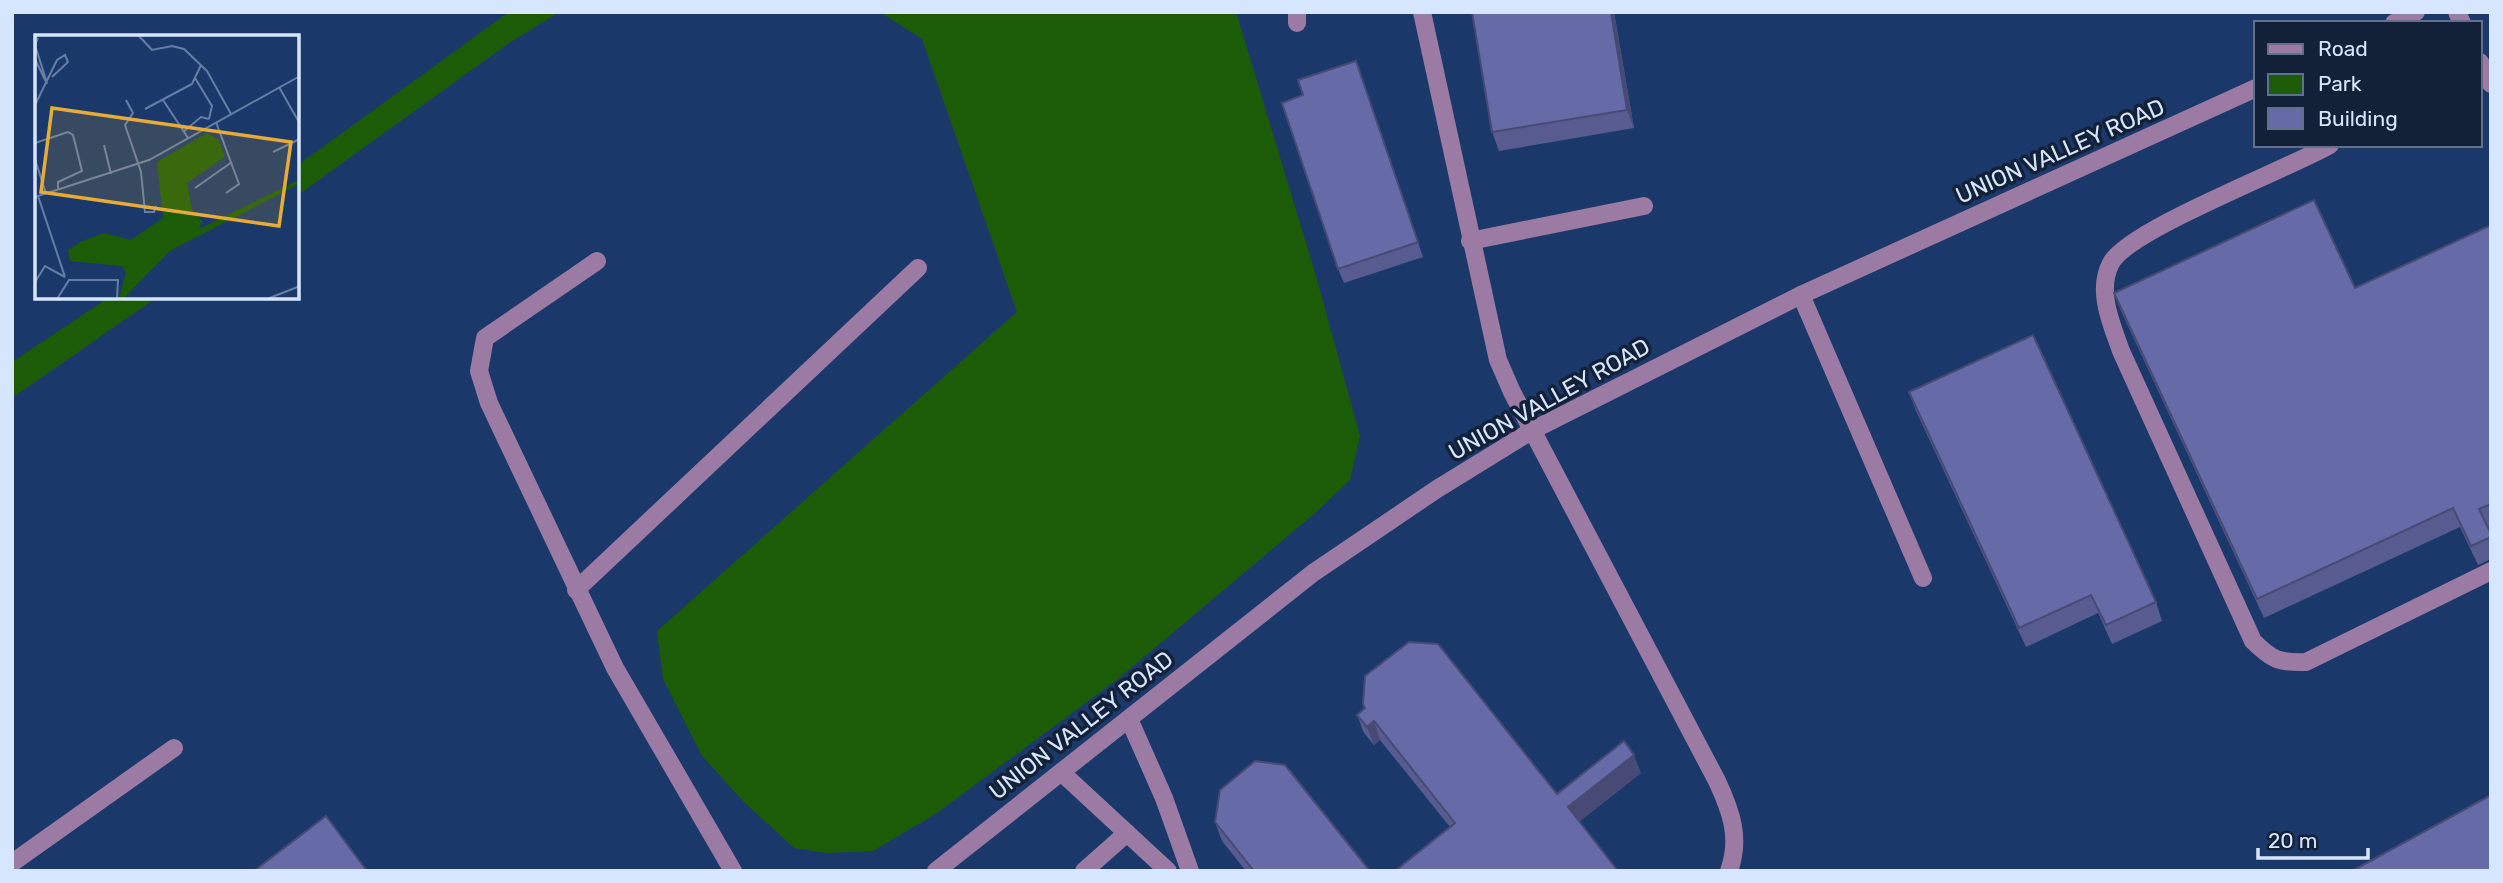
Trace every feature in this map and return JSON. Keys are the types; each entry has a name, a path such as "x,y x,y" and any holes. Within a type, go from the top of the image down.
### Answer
{"street":[{"path":"1423,12 1470,241 1498,360 1717,780 1732,814 1736,852 1729,871"},
{"path":"2398,21 2416,12"},
{"path":"2482,66 2491,84"},
{"name":"UNION VALLEY ROAD","path":"936,871 1314,573 1437,489 1533,430 1801,295 2254,89"},
{"path":"2326,147 2181,216 2122,248 2110,264 2106,285 2106,308 2121,351 2253,641 2267,655 2282,663 2306,662 2491,571"},
{"path":"1470,241 1644,205"},
{"path":"597,261 485,338 479,371 489,403 576,590 662,751 733,871"},
{"path":"576,590 918,268"},
{"path":"1801,295 1923,578"},
{"path":"1129,719 1164,798 1190,871"},
{"path":"12,863 174,748"},
{"path":"1061,772 1168,871"},
{"path":"1084,871 1127,833"}],"green space":[{"path":"509,12 560,12 509,43 299,194 299,164"},
{"path":"880,12 1236,12 1316,276 1360,436 1350,480 1314,514 1118,679 937,813 873,851 828,853 794,848 744,802 702,756 663,679 657,631 1017,312 922,39"},
{"path":"106,299 155,299 12,398 12,362"}],"building":[{"path":"1472,12 1611,12 1627,110 1492,132"},
{"path":"1356,61 1418,242 1338,269 1282,103 1303,95 1298,80"},
{"path":"2314,200 2355,288 2491,225 2491,504 2479,509 2491,537 2471,546 2453,508 2257,599 2114,293"},
{"path":"2033,335 2156,602 2106,625 2091,595 2019,628 1909,392"},
{"path":"1409,642 1438,644 1557,794 1624,741 1634,755 1568,807 1618,871 1395,871 1455,823 1374,721 1367,727 1357,715 1365,708 1365,676"},
{"path":"1255,761 1285,765 1370,871 1254,871 1215,822 1220,790"},
{"path":"2491,795 2491,871 2352,871"},
{"path":"326,816 367,871 254,871"}]}
